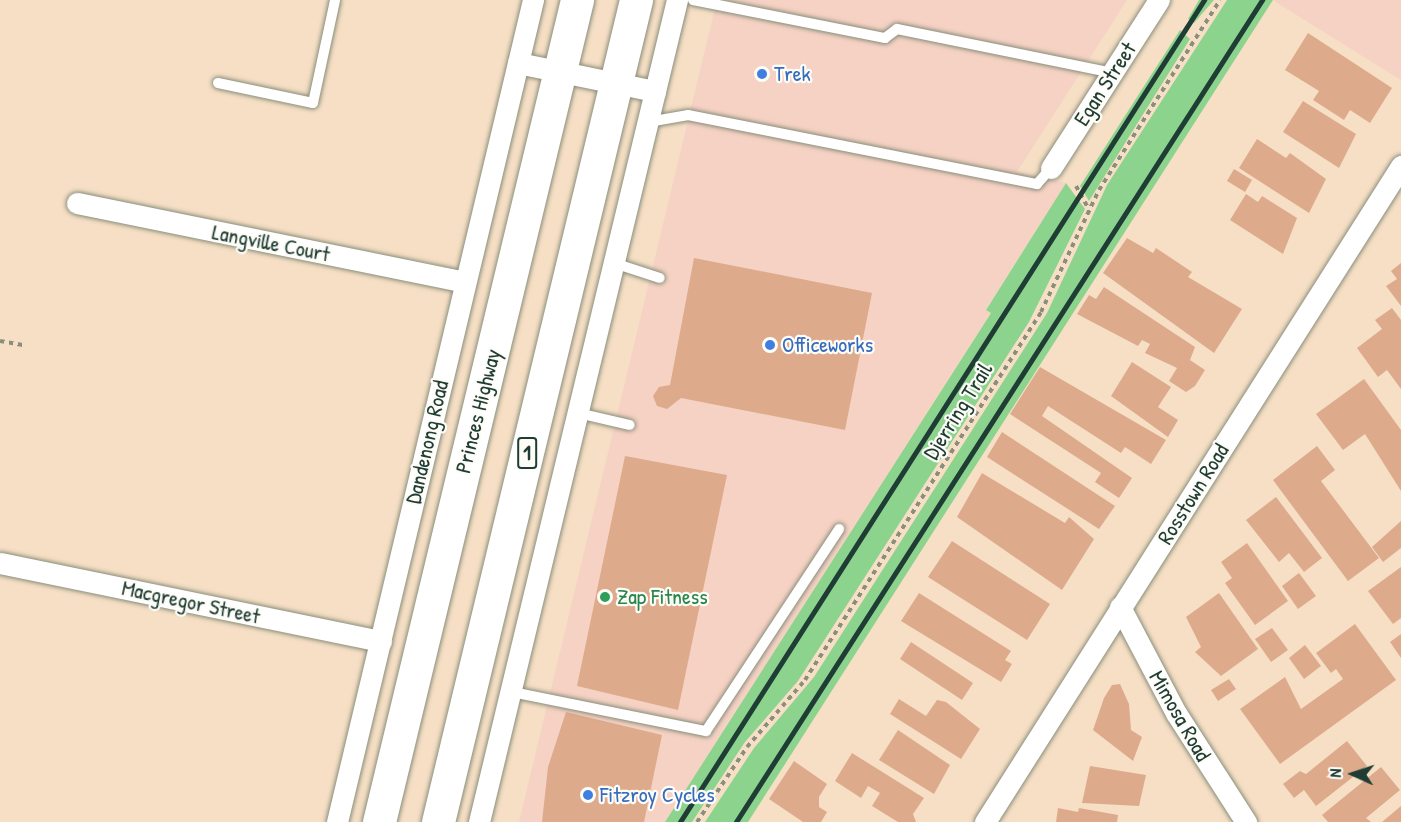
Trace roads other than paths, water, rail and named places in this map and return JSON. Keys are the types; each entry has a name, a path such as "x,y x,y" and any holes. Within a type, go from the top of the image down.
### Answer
{"highway":[{"name":"Princes Highway","path":"378,822 577,0"},
{"name":"1","path":"438,822 636,0"}],"street":[{"name":"Dandenong Road","path":"337,822 533,0"},
{"path":"479,822 677,0"},
{"name":"Egan Street","path":"1044,176 1159,0"},
{"path":"518,63 655,91"},
{"name":"Rosstown Road","path":"985,822 1401,166"},
{"name":"Langville Court","path":"78,204 465,282"},
{"name":"Macgregor Street","path":"0,563 381,641"},
{"name":"Mimosa Road","path":"1120,608 1176,713 1246,822"}],"lane":[{"path":"218,83 313,103 335,0"},
{"path":"693,0 885,38 897,29 1113,72"},
{"path":"648,122 688,115 1044,176"},
{"path":"614,263 660,278"},
{"path":"578,413 630,424"},
{"path":"512,692 706,731 839,529"}],"railway":[{"path":"680,822 1204,0"},
{"path":"736,822 1262,0"}],"place":[{"name":"Trek","path":"762,74"},
{"name":"Officeworks","path":"770,345"},
{"name":"Zap Fitness","path":"605,597"},
{"name":"Fitzroy Cycles","path":"588,795"}]}
